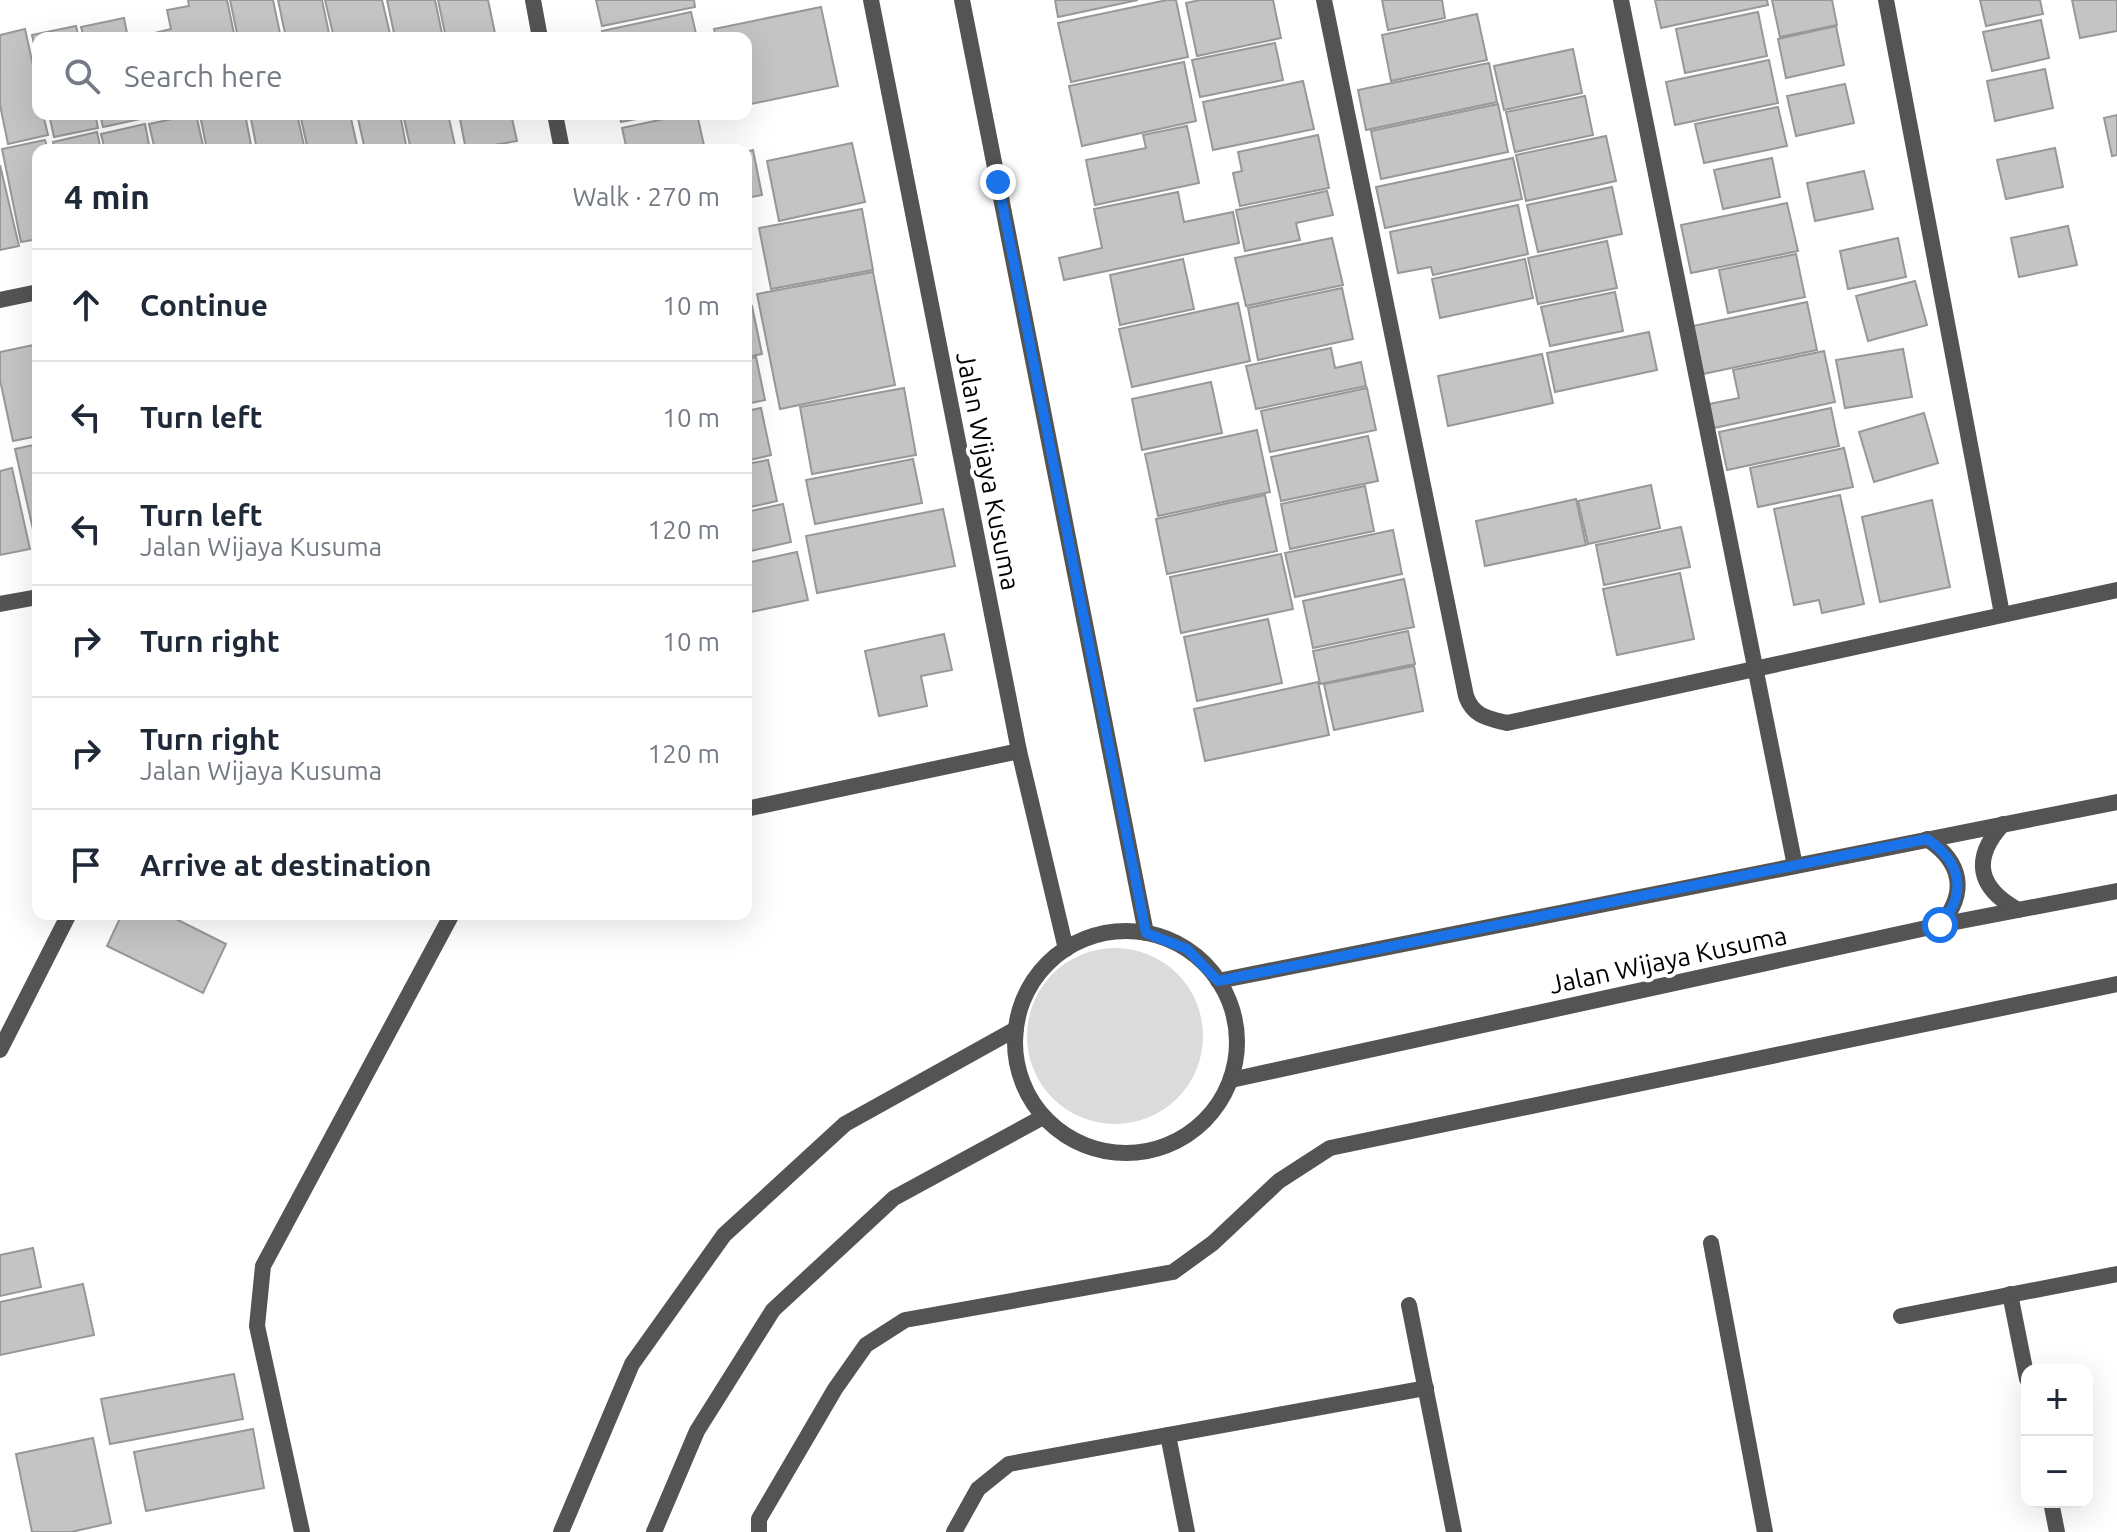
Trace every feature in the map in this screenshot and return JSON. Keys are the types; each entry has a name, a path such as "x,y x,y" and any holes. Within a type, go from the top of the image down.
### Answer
{"street":[{"path":"533,0 539,32"},
{"name":"Jalan Wijaya Kusuma","path":"871,0 1019,751 1066,949"},
{"path":"962,0 1146,933"},
{"path":"1324,0 1470,708 1480,715 1507,723 2117,590"},
{"path":"1621,0 1795,866"},
{"path":"1886,0 2002,614"},
{"path":"556,120 561,144"},
{"path":"0,300 32,293"},
{"path":"0,604 32,598"},
{"path":"752,808 1019,751"},
{"path":"1218,981 2117,802"},
{"path":"2003,824 1986,847 1984,877 1992,892 2018,910"},
{"path":"1927,839 1950,859 1960,884 1956,902 1940,925"},
{"name":"Jalan Wijaya Kusuma","path":"1231,1080 1940,925 2117,891"},
{"path":"0,1050 66,920"},
{"path":"302,1532 258,1337 263,1266 449,920"},
{"path":"1118,931 1146,933 1187,949 1218,981 1235,1019 1236,1049 1231,1080 1208,1117 1192,1132 1163,1148 1132,1154 1099,1151 1069,1138 1043,1117 1026,1091 1017,1060 1016,1029 1032,983 1066,949 1090,937 1118,931"},
{"path":"759,1532 759,1519 835,1389 866,1345 905,1320 1173,1272 1213,1243 1279,1181 1330,1148 2117,984"},
{"path":"561,1532 632,1364 724,1235 845,1124 1016,1029"},
{"path":"654,1532 697,1431 773,1310 894,1198 1043,1117"},
{"path":"1711,1243 1765,1532"},
{"path":"1901,1316 2117,1274"},
{"path":"2010,1294 2024,1364"},
{"path":"1409,1305 1454,1532"},
{"path":"954,1532 978,1489 1009,1464 1426,1388"},
{"path":"1168,1435 1187,1532"},
{"path":"2052,1508 2057,1532"}],"shaded area":[{"path":"1115,948 1149,955 1177,974 1196,1002 1203,1036 1196,1070 1177,1098 1149,1117 1115,1124 1081,1117 1053,1098 1034,1070 1027,1036 1034,1002 1053,974 1081,955"}],"building":[{"path":"188,0 227,0 234,32 159,32 171,29 167,10 189,6"},
{"path":"230,0 273,0 280,32 237,32"},
{"path":"278,0 322,0 329,32 285,32"},
{"path":"325,0 382,0 390,32 333,32"},
{"path":"387,0 435,0 442,32 394,32"},
{"path":"438,0 488,0 495,32 445,32"},
{"path":"596,0 694,0 695,7 602,26"},
{"path":"1055,0 1138,0 1058,17"},
{"path":"1176,0 1188,57 1071,82 1058,23"},
{"path":"1200,0 1273,0 1281,38 1197,56 1186,3"},
{"path":"1382,0 1442,0 1445,18 1388,30"},
{"path":"1655,0 1767,0 1768,5 1661,28"},
{"path":"1772,0 1832,0 1837,25 1780,37"},
{"path":"1980,0 2040,0 2043,14 1986,26"},
{"path":"2072,0 2117,0 2117,31 2080,38"},
{"path":"821,7 838,86 752,104 752,32 715,32 714,29"},
{"path":"691,12 696,32 602,32"},
{"path":"1758,12 1767,56 1685,73 1676,29"},
{"path":"1477,14 1487,60 1391,81 1382,35"},
{"path":"124,18 127,32 82,32 81,27"},
{"path":"2041,20 2049,58 1992,71 1983,32"},
{"path":"76,26 78,32 47,32"},
{"path":"1836,26 1844,65 1786,78 1778,39"},
{"path":"25,29 32,61 32,120 44,120 48,135 8,144 0,105 0,35"},
{"path":"1275,43 1283,80 1200,97 1192,60"},
{"path":"1573,49 1582,93 1504,110 1494,66"},
{"path":"1769,60 1778,103 1675,125 1666,82"},
{"path":"1184,62 1196,121 1082,146 1069,86"},
{"path":"1489,63 1497,102 1366,130 1358,90"},
{"path":"2045,69 2053,108 1995,121 1987,81"},
{"path":"1303,81 1314,129 1213,150 1203,102"},
{"path":"1845,84 1854,123 1796,136 1787,96"},
{"path":"1585,96 1593,135 1515,152 1506,112"},
{"path":"1498,104 1508,152 1381,179 1371,131"},
{"path":"1778,107 1787,146 1704,163 1695,124"},
{"path":"2117,115 2117,155 2112,156 2104,118"},
{"path":"50,120 96,120 98,128 54,137"},
{"path":"101,120 136,120 103,127"},
{"path":"168,120 197,120 203,144 154,144 149,124"},
{"path":"201,120 246,120 251,144 206,144"},
{"path":"251,120 298,120 304,144 256,144"},
{"path":"301,120 351,120 357,144 307,144"},
{"path":"358,120 401,120 406,144 364,144"},
{"path":"404,120 449,120 455,144 410,144"},
{"path":"460,120 512,120 517,141 465,144"},
{"path":"659,120 698,120 704,144 626,144 622,128"},
{"path":"145,124 149,144 104,144 101,134"},
{"path":"1187,126 1199,183 1095,205 1086,160 1146,148 1143,135"},
{"path":"97,132 100,144 54,144"},
{"path":"1318,135 1329,188 1240,206 1233,173 1242,171 1238,152"},
{"path":"1606,136 1616,181 1526,201 1516,155"},
{"path":"45,140 46,144 32,144 32,240 21,242 2,149"},
{"path":"852,143 865,202 779,221 767,161"},
{"path":"2055,148 2063,187 2006,199 1997,160"},
{"path":"752,150 762,195 752,197"},
{"path":"1513,158 1522,199 1385,228 1376,187"},
{"path":"1772,158 1780,197 1723,209 1714,170"},
{"path":"0,165 19,246 0,250"},
{"path":"1864,171 1873,209 1815,221 1807,183"},
{"path":"1612,187 1622,234 1538,252 1527,205"},
{"path":"1327,191 1333,215 1296,223 1300,240 1245,251 1236,210"},
{"path":"1178,192 1184,222 1233,212 1239,243 1064,280 1059,258 1102,248 1094,209"},
{"path":"1787,203 1798,251 1691,273 1681,225"},
{"path":"1518,205 1528,254 1433,275 1431,267 1398,273 1390,232"},
{"path":"862,209 873,270 771,289 759,228"},
{"path":"2068,226 2077,265 2019,277 2011,238"},
{"path":"1332,238 1343,285 1246,306 1235,258"},
{"path":"1898,238 1906,277 1848,289 1840,251"},
{"path":"1607,241 1617,288 1538,304 1528,258"},
{"path":"1796,254 1805,297 1728,313 1719,270"},
{"path":"1183,259 1194,309 1120,325 1110,275"},
{"path":"1525,259 1533,298 1440,318 1432,279"},
{"path":"873,272 895,385 780,409 757,294"},
{"path":"1915,281 1927,325 1868,341 1856,296"},
{"path":"1342,288 1353,339 1258,360 1248,308"},
{"path":"1615,292 1623,331 1550,346 1541,307"},
{"path":"1807,302 1817,350 1703,374 1693,326"},
{"path":"1238,303 1250,361 1132,387 1119,329"},
{"path":"752,306 762,354 752,356"},
{"path":"1649,332 1657,370 1555,392 1547,353"},
{"path":"32,345 32,437 13,441 0,380 0,352"},
{"path":"1331,348 1335,368 1361,362 1366,386 1256,409 1246,366"},
{"path":"1903,349 1912,397 1845,408 1836,360"},
{"path":"1824,351 1835,402 1714,428 1709,404 1739,398 1733,370"},
{"path":"1542,354 1553,403 1448,426 1438,376"},
{"path":"756,357 765,400 752,403 752,358"},
{"path":"1211,382 1222,433 1142,450 1132,399"},
{"path":"904,388 916,455 812,474 800,407"},
{"path":"1367,388 1376,430 1270,452 1261,411"},
{"path":"761,408 771,455 752,460 752,410"},
{"path":"1831,408 1839,446 1727,470 1719,432"},
{"path":"1924,413 1938,463 1874,482 1859,432"},
{"path":"1257,430 1270,492 1158,516 1145,454"},
{"path":"1368,436 1378,481 1281,501 1271,457"},
{"path":"32,445 32,525 15,449"},
{"path":"1844,448 1853,487 1758,507 1750,468"},
{"path":"913,459 922,503 815,524 806,480"},
{"path":"768,460 777,501 752,507 752,463"},
{"path":"12,468 30,549 0,555 0,471"},
{"path":"1651,485 1660,528 1588,544 1578,501"},
{"path":"1365,486 1374,531 1290,549 1281,504"},
{"path":"1265,495 1277,551 1167,574 1156,519"},
{"path":"1840,495 1864,604 1822,613 1819,600 1794,605 1774,509"},
{"path":"1576,499 1586,545 1485,566 1476,521"},
{"path":"1932,500 1950,587 1880,602 1862,517"},
{"path":"783,504 791,542 752,551 752,511"},
{"path":"943,509 955,566 817,593 806,536"},
{"path":"1681,527 1690,567 1604,585 1596,545"},
{"path":"1393,530 1402,574 1295,597 1285,553"},
{"path":"797,552 808,600 752,612 752,562"},
{"path":"1281,554 1293,609 1181,633 1170,577"},
{"path":"1680,573 1694,639 1617,655 1603,589"},
{"path":"1404,579 1414,627 1313,648 1303,601"},
{"path":"1268,619 1282,683 1197,701 1184,637"},
{"path":"1408,631 1415,664 1320,684 1313,651"},
{"path":"944,634 952,670 921,676 927,706 879,716 865,651"},
{"path":"1414,666 1423,711 1334,730 1324,684"},
{"path":"1318,682 1329,735 1205,761 1194,709"},
{"path":"119,920 178,920 226,944 203,993 107,946"},
{"path":"33,1248 41,1287 0,1296 0,1255"},
{"path":"83,1284 94,1335 0,1355 0,1302"},
{"path":"234,1374 243,1419 110,1444 101,1399"},
{"path":"253,1429 264,1488 146,1511 134,1452"},
{"path":"93,1438 111,1523 71,1532 32,1532 16,1454"}],"route":[{"path":"998,182 1146,933 1168,939 1187,949 1204,963 1218,981 1927,839 1950,859 1960,884 1956,902 1940,925"}]}
